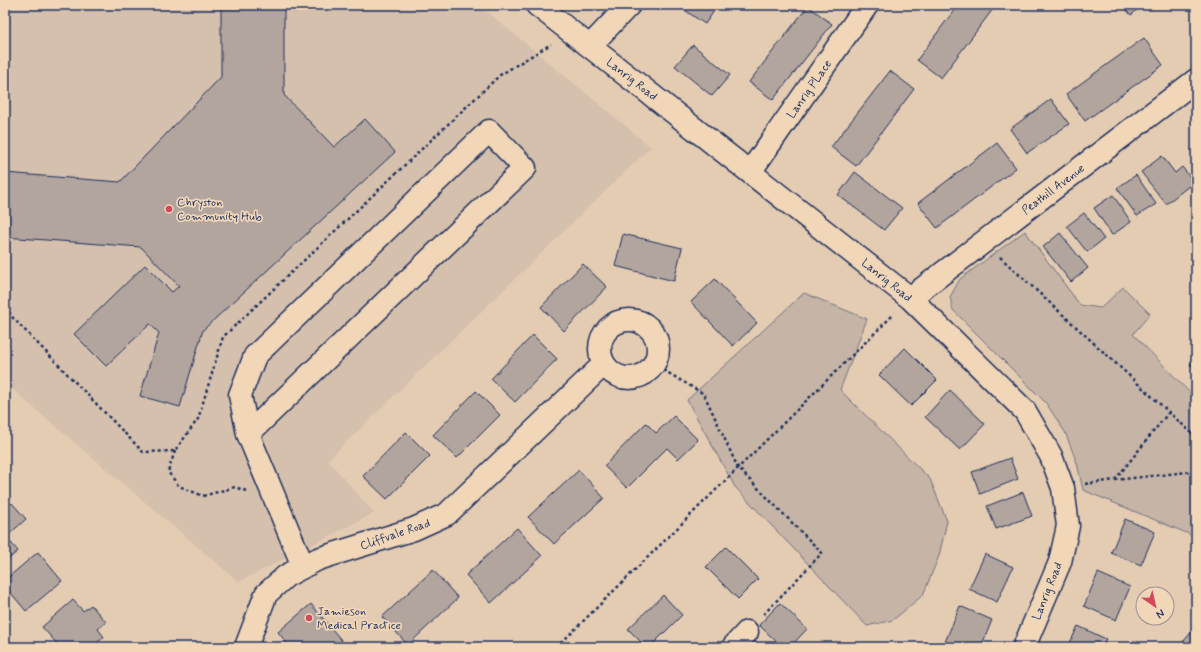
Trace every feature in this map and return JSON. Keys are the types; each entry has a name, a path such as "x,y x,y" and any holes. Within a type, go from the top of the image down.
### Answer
{"street":[{"name":"Lanrig Road","path":"537,5 910,298 1025,411 1051,456 1063,488 1068,526 1060,562 1024,647"},
{"path":"590,46 630,5"},
{"name":"Lanrig PLace","path":"750,172 867,5"},
{"name":"Peathill Avenue","path":"910,298 1196,80"},
{"path":"248,434 525,168 489,131 255,356 240,395 248,434 303,566"},
{"path":"623,321 640,323 648,328 654,336 657,345 657,355 653,364 647,372 638,377 628,378 618,376 610,372 600,356 602,338 607,330 614,324 623,321"},
{"name":"Cliffvale Road","path":"246,647 266,594 286,576 318,558 414,529 447,514 604,364"}],"path":[{"path":"252,493 235,487 202,496 179,486 168,472 175,450 198,420 223,337 500,75 571,32"},
{"path":"984,242 1196,437"},
{"path":"557,647 910,298"},
{"path":"5,307 13,318 143,452 175,450"},
{"path":"653,364 704,394 738,468 822,553 740,639"},
{"path":"1115,480 1169,412"},
{"path":"1063,488 1115,480 1196,471"}],"shaded area":[{"path":"5,5 479,5 651,147 328,460 374,513 239,582 21,397 5,381"},
{"path":"1025,231 1080,305 1101,308 1123,287 1150,314 1133,334 1196,399 1196,537 1083,490 1077,463 1065,432 1046,403 953,310 950,297 960,279"},
{"path":"804,293 867,319 840,390 930,479 947,521 939,556 923,595 893,620 867,626 735,487 687,400"}],"building":[{"name":"Chryston Community Hub","path":"221,5 284,5 284,95 334,147 365,119 395,152 203,330 180,407 140,396 159,333 150,324 106,366 74,334 145,265 172,292 179,286 141,247 5,237 5,173 120,182 221,77"},
{"path":"681,5 718,5 705,24 680,7"},
{"path":"958,5 996,5 941,78 917,60"},
{"path":"1122,5 1143,5 1131,15"},
{"path":"808,6 832,24 773,100 749,82"},
{"path":"1144,38 1163,65 1085,121 1066,94"},
{"path":"693,45 730,75 712,96 675,66"},
{"path":"890,71 914,89 856,166 831,147"},
{"path":"1051,99 1069,124 1027,153 1010,129"},
{"path":"997,143 1016,168 937,228 918,203"},
{"path":"1162,156 1175,173 1182,167 1194,182 1166,204 1141,172"},
{"path":"855,172 902,208 884,230 838,195"},
{"path":"1136,175 1156,204 1137,216 1117,188"},
{"path":"1113,195 1131,222 1112,235 1094,208"},
{"path":"1084,213 1104,239 1087,252 1067,226"},
{"path":"1060,233 1088,268 1071,282 1043,247"},
{"path":"623,234 682,248 674,281 615,266"},
{"path":"583,264 607,287 564,331 541,307"},
{"path":"715,279 757,323 733,346 691,302"},
{"path":"533,335 557,359 515,402 491,379"},
{"path":"905,348 937,380 911,406 879,375"},
{"path":"1196,350 1196,367 1190,365"},
{"path":"950,390 985,424 960,450 925,417"},
{"path":"476,391 500,415 457,458 433,435"},
{"path":"674,416 698,440 678,459 667,448 627,488 604,466 646,423 656,433"},
{"path":"406,432 430,456 387,499 363,476"},
{"path":"1010,458 1018,479 980,494 972,472"},
{"path":"579,470 604,498 554,544 528,517"},
{"path":"1023,492 1032,516 996,529 987,506"},
{"path":"12,503 26,519 6,537 18,551 5,562 5,510"},
{"path":"1125,519 1155,532 1141,565 1111,553"},
{"path":"517,528 542,556 491,603 466,575"},
{"path":"726,547 758,579 738,599 706,567"},
{"path":"38,552 62,581 26,611 5,586 5,580"},
{"path":"985,554 1013,567 997,602 969,589"},
{"path":"433,570 458,598 408,645 382,617"},
{"path":"1098,573 1130,587 1116,620 1084,606"},
{"path":"663,595 682,615 650,647 646,647 628,629"},
{"path":"73,600 83,611 91,605 106,622 98,629 104,637 92,647 60,647 42,627"},
{"path":"780,603 807,629 790,647 782,647 759,625"},
{"name":"Jamieson Medical Practice","path":"311,604 347,647 290,647 278,632"},
{"path":"960,606 992,620 981,647 956,647 945,642"},
{"path":"1078,626 1106,639 1102,647 1068,647"},
{"path":"1196,627 1196,647 1186,647 1182,643"}],"place":[{"name":"Chryston Community Hub","path":"169,209"},
{"name":"Jamieson Medical Practice","path":"309,618"}]}
